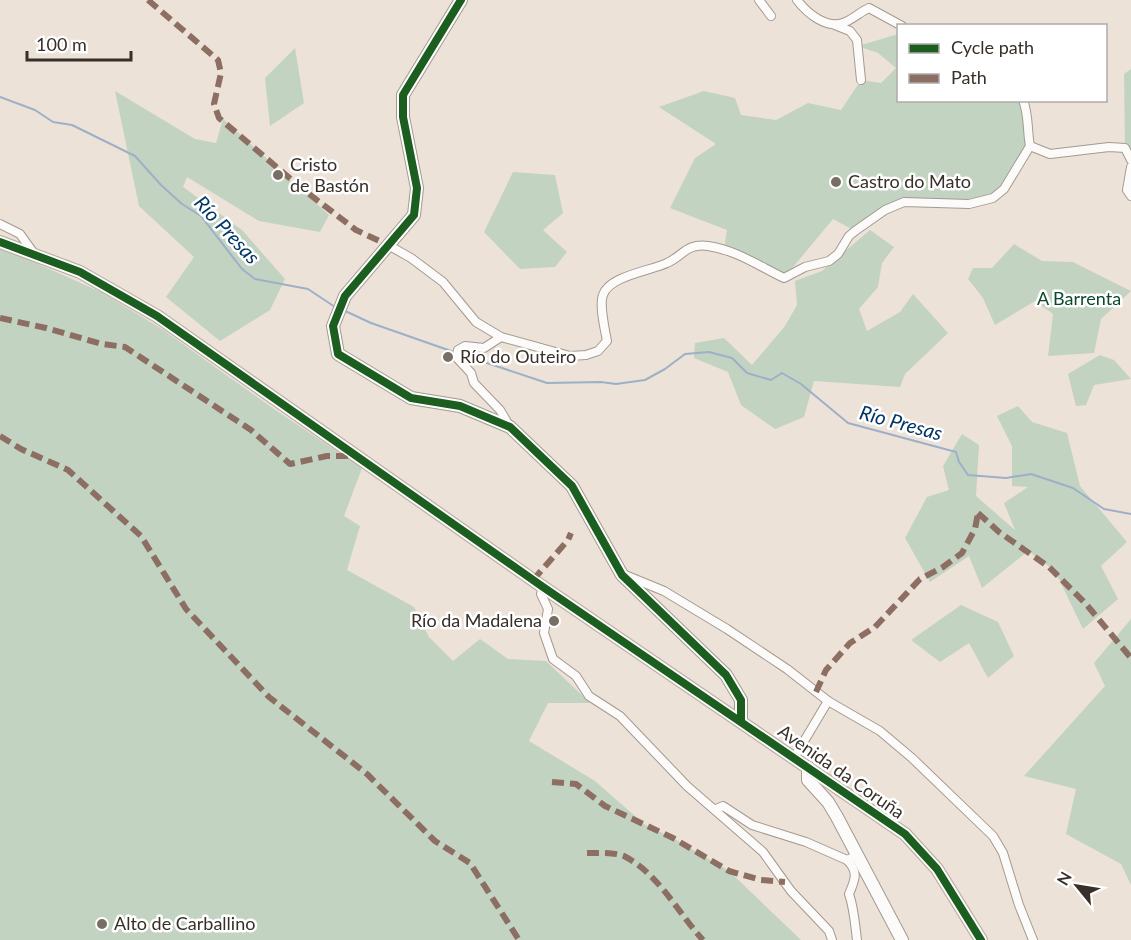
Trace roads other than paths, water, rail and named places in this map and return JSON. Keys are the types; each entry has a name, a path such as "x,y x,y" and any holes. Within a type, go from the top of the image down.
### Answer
{"main road":[{"name":"Avenida da Coruña","path":"0,242 80,272 157,316 543,587 741,720 794,758 820,784 905,834 937,869 981,940"}],"street":[{"path":"461,0 403,95 403,117 417,188 414,215 345,296 333,326 338,354 411,398 460,406 510,427"},
{"path":"759,0 771,16"},
{"path":"797,0 817,19 850,31 856,40 861,81"},
{"path":"834,24 844,23 869,8 898,24"},
{"path":"388,245 411,258 443,282 476,322 501,337 570,356 586,355 598,351 607,341 602,297 607,287 636,273 668,263 688,247 706,246 727,250 784,278 805,267 829,261 838,254 849,236 855,231 885,210 904,202 969,204 993,198 1005,189 1030,146 1027,111 1024,102"},
{"path":"1030,146 1050,154 1109,147 1125,148 1131,160"},
{"path":"1131,167 1127,190 1131,196"},
{"path":"0,224 20,234 35,255"},
{"path":"501,337 484,348 465,346 458,350 457,358 471,373 474,383 500,410 510,427 572,486 622,575 726,675 741,700 741,720"},
{"path":"622,575 664,591 727,629 787,669 828,701 880,731 912,758 993,837 1004,853 1019,905 1033,940"},
{"path":"543,587 541,594 548,609 544,633 553,658 576,676 589,696 620,716 687,786 763,852 791,891 829,931 832,940"},
{"path":"794,758 828,701"},
{"path":"820,784 837,816 856,875 849,894 854,908 852,915 856,940"},
{"path":"716,809 723,806 752,825 852,858 902,940"}],"waterway":[{"name":"Río Presas","path":"0,97 35,110 53,122 72,125 135,156 161,185 182,204 201,216 242,269 255,279 308,289 335,307"},
{"name":"Río Presas","path":"343,310 371,323 451,351"},
{"name":"Río Presas","path":"463,355 547,383 616,384 645,380 685,354 709,352 732,358 747,373 771,380 782,373 801,384 848,423 956,452 959,462 968,475 1006,478 1031,474 1073,488 1104,509 1131,514"}],"place":[{"name":"Cristo de Bastón","path":"278,175"},
{"name":"Castro do Mato","path":"836,182"},
{"name":"Río do Outeiro","path":"448,357"},
{"name":"Río da Madalena","path":"554,621"},
{"name":"Alto de Carballino","path":"102,924"}],"park label":[{"name":"A Barrenta","path":"1079,299"}]}
